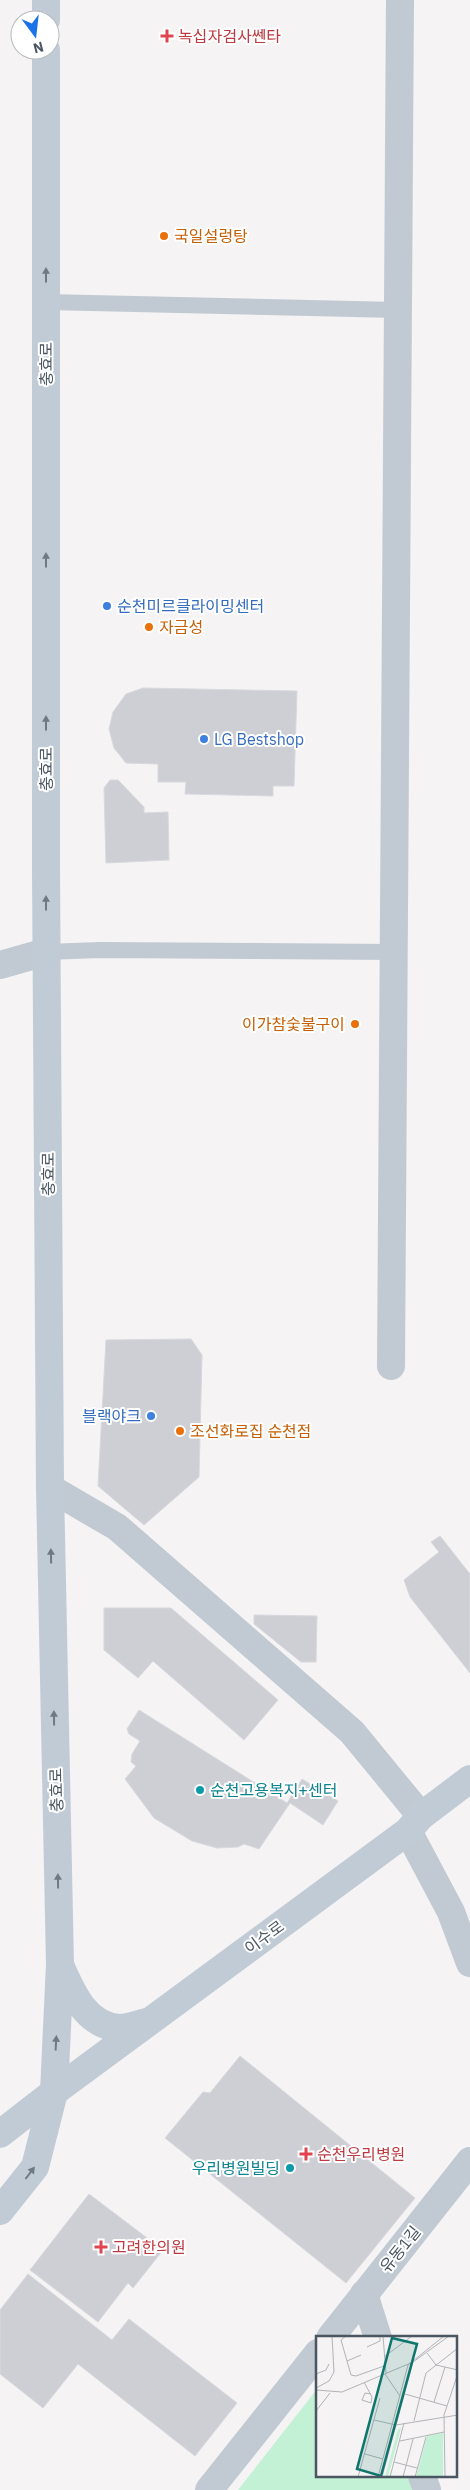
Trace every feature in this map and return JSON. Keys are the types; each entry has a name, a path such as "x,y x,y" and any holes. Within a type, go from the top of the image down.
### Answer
{"main road":[{"name":"충효로","path":"46,60 46,952 50,1488 60,1964 54,2092"},
{"name":"이수로","path":"0,2134 415,1824 470,1779"},
{"path":"60,1964 72,1991 86,2013 102,2024 121,2028 148,2022"},
{"path":"0,2211 35,2167 54,2092"}],"street":[{"path":"391,1366 400,0"},
{"path":"0,965 46,952"},
{"path":"50,1488 117,1527 352,1732 415,1824 469,1955"},
{"name":"유동1길","path":"332,2336 470,2161"},
{"path":"364,2294 377,2336"},
{"path":"209,2490 316,2356"},
{"path":"423,2478 427,2490"}],"lane":[{"path":"46,302 398,310"},
{"path":"46,952 100,950 395,952"}],"green space":[{"path":"316,2390 316,2478 416,2478 419,2490 238,2490"}],"building":[{"name":"LG Bestshop","path":"143,688 297,691 294,786 273,786 273,796 185,794 186,782 158,782 158,764 126,763 114,748 109,729 113,712 126,694"},
{"path":"110,780 118,780 144,807 144,813 168,812 169,860 106,863 104,788"},
{"name":"블랙야크","path":"191,1339 202,1355 199,1477 144,1525 98,1486 106,1340"},
{"path":"440,1536 470,1574 470,1673 410,1597 404,1580 439,1552 431,1542"},
{"path":"104,1608 171,1608 278,1700 244,1740 153,1661 138,1678 104,1650"},
{"path":"254,1615 317,1616 316,1662 301,1662 254,1624"},
{"name":"순천고용복지+센터","path":"139,1710 287,1803 302,1779 338,1801 323,1825 290,1803 259,1849 244,1844 238,1847 217,1848 192,1841 154,1818 125,1779 136,1766 131,1762 132,1754 140,1741 129,1734 127,1729"},
{"name":"우리병원빌딩","path":"240,2056 415,2198 346,2283 165,2138 203,2092 210,2093"},
{"path":"89,2194 163,2250 133,2288 128,2283 98,2322 30,2270"},
{"path":"28,2274 112,2340 129,2319 237,2403 195,2456 78,2364 43,2408 0,2374 0,2310"}],"place":[{"name":"녹십자검사쎈타","path":"167,36"},
{"name":"국일설렁탕","path":"164,236"},
{"name":"순천미르클라이밍센터","path":"107,606"},
{"name":"자금성","path":"149,627"},
{"name":"LG Bestshop","path":"204,739"},
{"name":"이가참숯불구이","path":"355,1024"},
{"name":"블랙야크","path":"151,1416"},
{"name":"조선화로집 순천점","path":"180,1431"},
{"name":"순천고용복지+센터","path":"200,1790"},
{"name":"순천우리병원","path":"306,2154"},
{"name":"우리병원빌딩","path":"290,2168"},
{"name":"고려한의원","path":"101,2247"}]}
